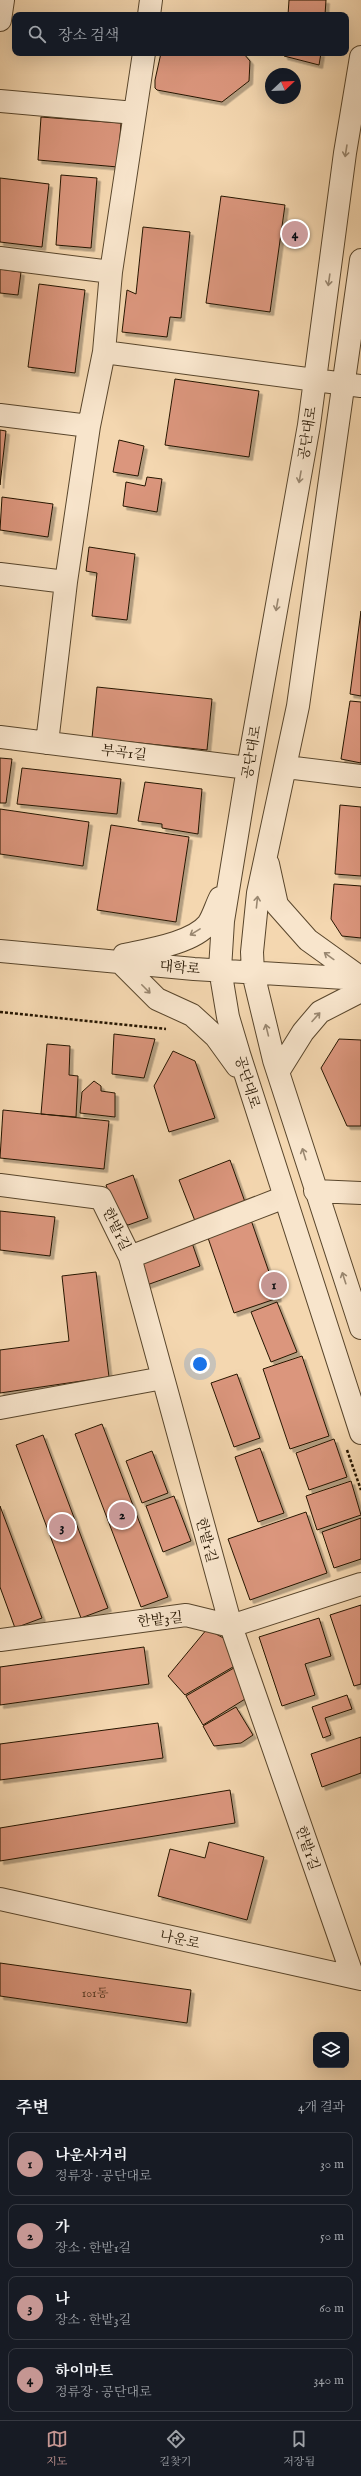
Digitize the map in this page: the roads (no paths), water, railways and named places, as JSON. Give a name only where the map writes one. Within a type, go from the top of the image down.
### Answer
[{"type":"street","points":[[0,20],[3,0]]},
{"type":"street","points":[[149,12],[151,0]]},
{"type":"street","points":[[47,743],[66,582],[89,426],[104,352],[112,272],[144,56]]},
{"type":"street","name":"공단대로","points":[[361,57],[345,153],[315,382],[223,921],[220,969],[228,1017],[361,1432]]},
{"type":"street","points":[[0,101],[135,113]]},
{"type":"street","points":[[0,258],[112,272]]},
{"type":"street","name":"공단대로","points":[[361,260],[352,385],[298,706],[286,768],[258,893],[252,952],[253,973],[278,1072],[315,1191],[361,1328]]},
{"type":"street","points":[[104,352],[315,382],[352,385]]},
{"type":"street","points":[[0,415],[89,426]]},
{"type":"street","points":[[0,574],[66,582]]},
{"type":"street","name":"부곡1길","points":[[0,737],[248,768]]},
{"type":"street","points":[[286,768],[361,776]]},
{"type":"street","points":[[266,856],[277,905],[308,940],[361,978]]},
{"type":"street","points":[[110,961],[174,944],[208,924],[230,877]]},
{"type":"street","name":"대학로","points":[[0,951],[253,973],[361,978]]},
{"type":"street","points":[[110,961],[157,999],[192,1015],[211,1033],[248,1082]]},
{"type":"street","points":[[278,1072],[303,1032],[320,1012],[361,991]]},
{"type":"street","name":"한밭1길","points":[[0,1185],[102,1198],[130,1257],[231,1626],[357,1978]]},
{"type":"street","points":[[315,1191],[361,1193]]},
{"type":"street","points":[[130,1257],[285,1197]]},
{"type":"street","points":[[0,1408],[163,1378]]},
{"type":"street","points":[[231,1626],[361,1584]]},
{"type":"street","name":"한밭3길","points":[[0,1640],[186,1615],[231,1626]]},
{"type":"street","name":"나운로","points":[[0,1899],[357,1978]]},
{"type":"place","name":"하이마트","points":[[295,234]]},
{"type":"place","name":"나운사거리","points":[[274,1285]]},
{"type":"place","name":"가","points":[[122,1515]]},
{"type":"place","name":"나","points":[[62,1527]]}]
